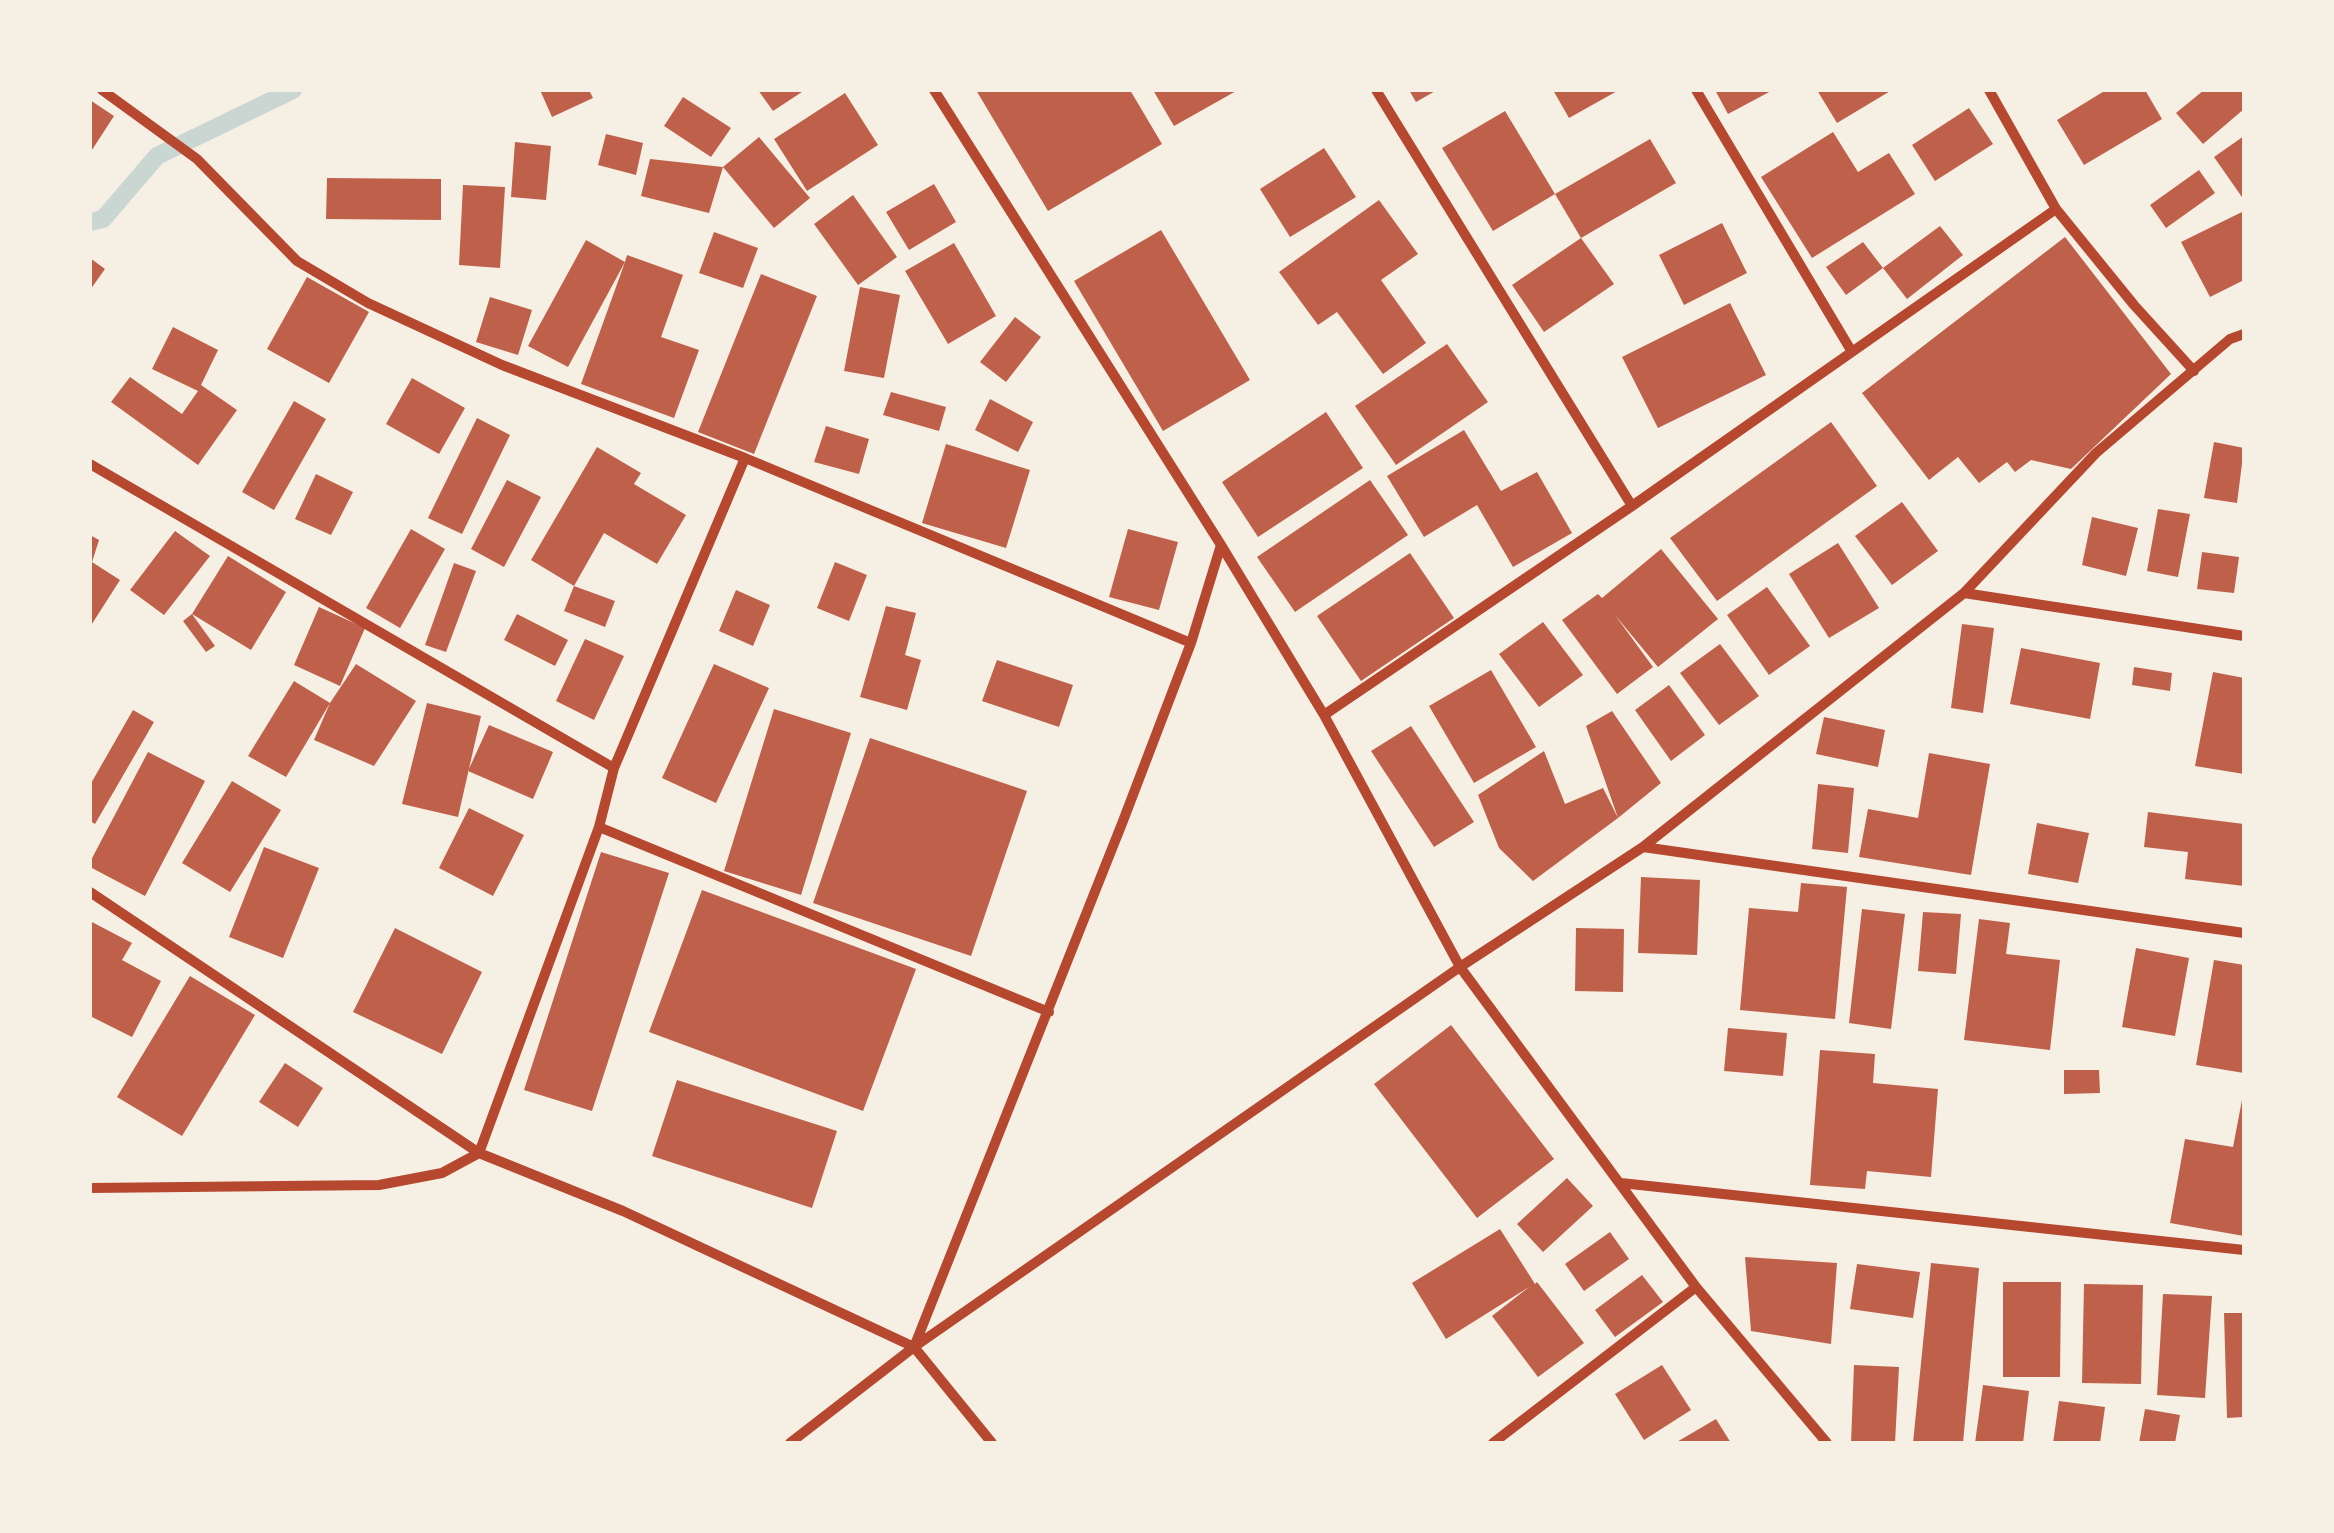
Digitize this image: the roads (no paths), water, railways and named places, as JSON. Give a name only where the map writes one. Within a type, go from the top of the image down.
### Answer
[{"type":"street","points":[[102,90],[197,159],[297,261],[368,303],[502,365],[745,458],[1190,643]]},
{"type":"street","points":[[934,90],[1324,715],[1460,967],[1696,1287],[1827,1443]]},
{"type":"street","points":[[1376,90],[1632,506]]},
{"type":"street","points":[[1696,90],[1852,352]]},
{"type":"street","points":[[1989,90],[2056,209],[2194,371]]},
{"type":"street","points":[[1324,715],[1632,506],[2056,209]]},
{"type":"street","points":[[790,1443],[914,1348],[1460,967],[1643,847],[1964,593],[2096,454],[2230,338],[2244,334]]},
{"type":"street","points":[[90,1188],[380,1185],[422,1179],[479,1153],[599,826],[614,768],[745,458]]},
{"type":"street","points":[[90,464],[614,768]]},
{"type":"street","points":[[914,1348],[1049,1012],[1190,643],[1222,546]]},
{"type":"street","points":[[1964,593],[2244,636]]},
{"type":"street","points":[[599,826],[1049,1012]]},
{"type":"street","points":[[1643,847],[2244,933]]},
{"type":"street","points":[[90,892],[479,1153],[623,1211],[914,1348],[992,1443]]},
{"type":"street","points":[[1621,1183],[2244,1250]]},
{"type":"street","points":[[1494,1443],[1696,1287]]},
{"type":"waterway","points":[[90,222],[103,219],[157,156],[293,90]]}]
